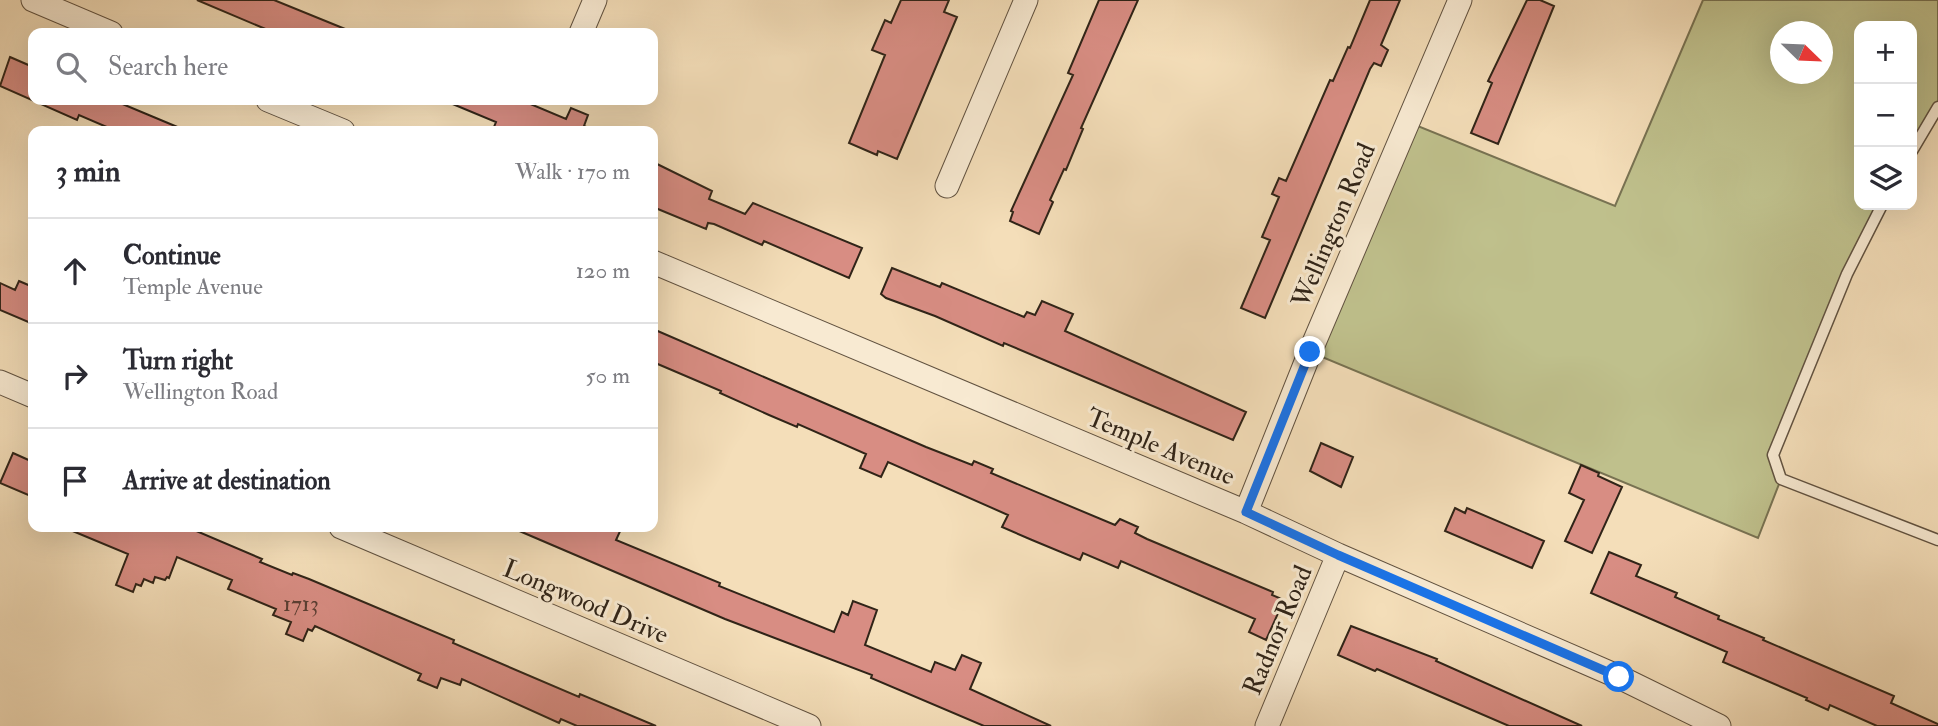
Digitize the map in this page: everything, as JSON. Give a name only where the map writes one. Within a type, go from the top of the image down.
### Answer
[{"type":"street","points":[[33,0],[99,28]]},
{"type":"street","points":[[583,28],[595,0]]},
{"type":"street","points":[[947,186],[1026,0]]},
{"type":"street","name":"Wellington Road","points":[[1246,512],[1310,352],[1460,0]]},
{"type":"street","points":[[280,105],[331,126]]},
{"type":"street","name":"Temple Avenue","points":[[658,264],[1246,512],[1338,555],[1619,677],[1719,726]]},
{"type":"street","points":[[0,382],[28,394]]},
{"type":"street","name":"Longwood Drive","points":[[353,532],[809,726]]},
{"type":"street","name":"Radnor Road","points":[[1267,726],[1338,555]]},
{"type":"lane","points":[[1915,147],[1936,114]]},
{"type":"lane","points":[[1879,210],[1847,274],[1773,455],[1782,478],[1938,540]]},
{"type":"green space","points":[[1703,0],[1938,0],[1938,107],[1917,143],[1917,21],[1854,21],[1854,210],[1880,210],[1773,455],[1781,479],[1758,538],[1310,352],[1408,122],[1615,206]]},
{"type":"building","points":[[197,0],[274,0],[343,28],[263,28]]},
{"type":"building","points":[[901,0],[949,0],[944,12],[957,17],[897,159],[878,151],[877,155],[849,143],[885,55],[872,50],[885,20],[891,23]]},
{"type":"building","points":[[1099,0],[1138,0],[1081,128],[1083,129],[1066,170],[1064,169],[1050,200],[1053,202],[1039,234],[1010,221],[1011,211],[1073,75],[1068,73]]},
{"type":"building","points":[[1370,0],[1400,0],[1381,45],[1388,50],[1381,66],[1374,63],[1370,69],[1265,318],[1241,308],[1270,240],[1262,237],[1279,197],[1272,194],[1279,178],[1286,181],[1330,80],[1333,81],[1348,47],[1350,48]]},
{"type":"building","points":[[1527,0],[1540,0],[1554,6],[1498,144],[1471,133],[1492,83],[1488,81]]},
{"type":"building","points":[[10,57],[28,65],[28,98],[0,86]]},
{"type":"building","points":[[43,105],[125,105],[175,126],[104,126],[79,115],[77,120]]},
{"type":"building","points":[[455,105],[533,105],[566,119],[571,108],[588,115],[584,126],[494,126],[496,122]]},
{"type":"building","points":[[658,164],[712,191],[709,199],[745,214],[753,203],[862,248],[849,278],[764,241],[762,245],[714,224],[708,223],[706,229],[658,209]]},
{"type":"building","points":[[892,268],[940,287],[942,283],[1024,317],[1027,312],[1035,315],[1042,301],[1073,314],[1065,331],[1246,412],[1233,440],[1004,343],[1003,346],[886,298],[881,294]]},
{"type":"building","points":[[19,281],[28,285],[28,322],[0,310],[0,283],[15,290]]},
{"type":"building","points":[[658,331],[926,447],[972,465],[974,461],[993,469],[991,473],[1115,525],[1120,519],[1138,527],[1135,533],[1147,539],[1273,592],[1272,595],[1284,600],[1266,640],[1249,632],[1255,619],[1121,561],[1118,568],[1083,553],[1080,560],[1032,540],[1002,527],[1008,515],[888,462],[881,477],[860,468],[866,454],[798,424],[797,427],[769,415],[720,393],[721,391],[658,364]]},
{"type":"building","points":[[1321,443],[1353,457],[1341,487],[1310,471]]},
{"type":"building","points":[[13,453],[28,460],[28,495],[0,483]]},
{"type":"building","points":[[1581,465],[1622,487],[1592,553],[1565,541],[1584,500],[1569,493]]},
{"type":"building","points":[[1455,508],[1465,513],[1467,508],[1544,541],[1532,568],[1445,531]]},
{"type":"building","points":[[75,532],[199,532],[262,559],[260,562],[309,579],[454,640],[453,643],[579,697],[580,694],[656,726],[577,726],[561,719],[559,723],[462,679],[460,685],[441,678],[437,688],[418,680],[421,674],[315,626],[312,631],[308,629],[303,641],[286,634],[291,622],[273,615],[276,609],[228,589],[232,580],[177,557],[169,578],[165,580],[155,577],[153,583],[144,579],[141,586],[136,584],[133,592],[116,585],[128,554]]},
{"type":"building","points":[[522,532],[620,532],[616,540],[720,583],[719,586],[834,632],[842,612],[848,615],[853,601],[877,610],[865,645],[931,672],[935,662],[955,670],[962,655],[981,663],[970,689],[1051,726],[984,726],[871,678],[872,675],[725,619]]},
{"type":"building","points":[[1609,552],[1641,565],[1636,576],[1677,593],[1675,597],[1719,616],[1718,619],[1764,638],[1763,640],[1894,696],[1891,703],[1938,726],[1877,726],[1830,705],[1828,710],[1806,700],[1807,698],[1723,662],[1727,652],[1591,593]]},
{"type":"building","points":[[1351,626],[1437,659],[1436,661],[1582,726],[1509,726],[1338,655]]},
{"type":"route","points":[[1310,352],[1246,512],[1338,555],[1619,677]]}]
